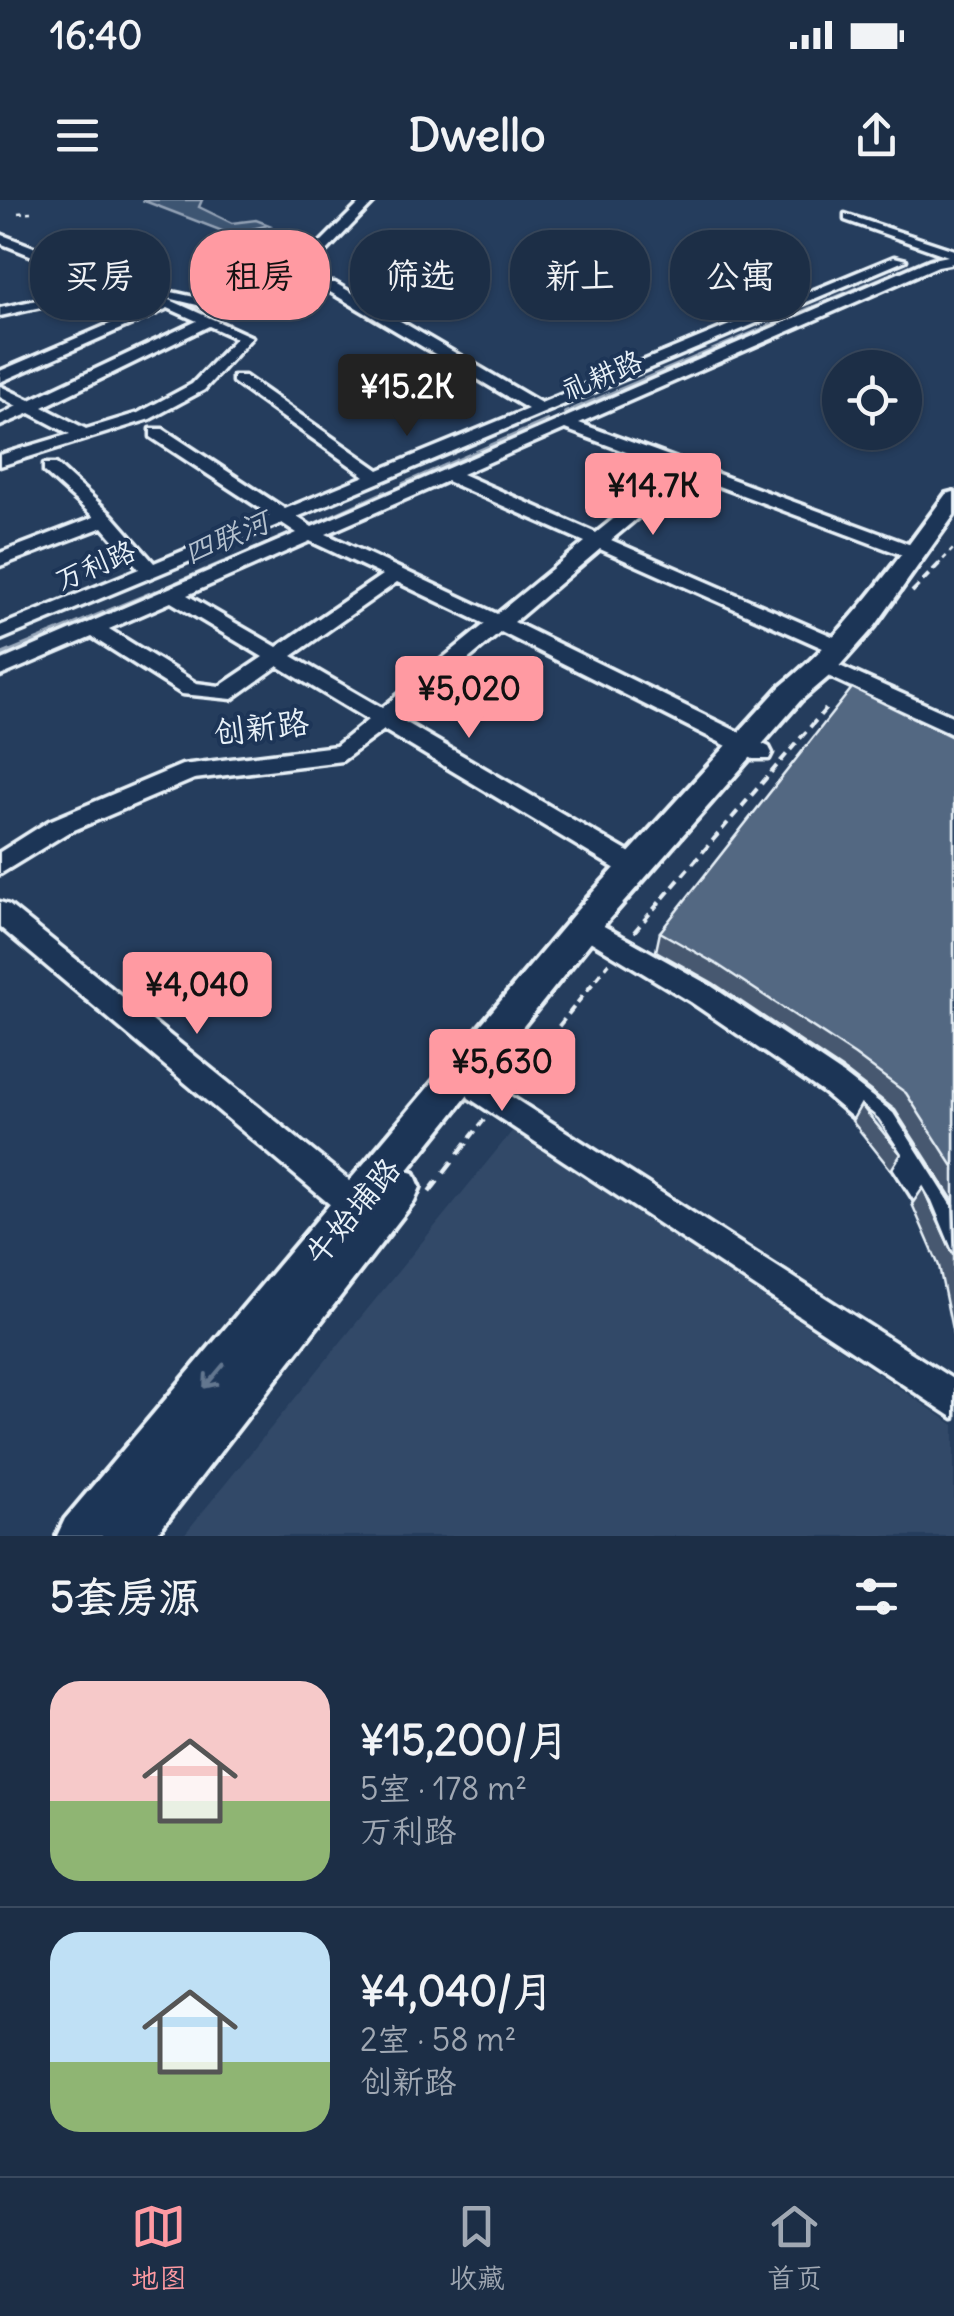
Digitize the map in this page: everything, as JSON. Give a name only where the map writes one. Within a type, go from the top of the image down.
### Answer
[{"type":"main road","name":"牛始埔路","points":[[82,1536],[356,1206],[608,938],[635,868],[753,749],[812,696],[833,657],[953,501]]},
{"type":"main road","name":"牛始埔路","points":[[124,1536],[493,1091],[753,749]]},
{"type":"street","points":[[170,293],[242,308],[293,278],[370,200]]},
{"type":"street","points":[[850,217],[954,256]]},
{"type":"street","points":[[0,238],[30,250]]},
{"type":"street","name":"万利路","points":[[0,634],[931,246]]},
{"type":"street","name":"礼耕路","points":[[0,669],[562,422],[954,256]]},
{"type":"street","points":[[330,286],[540,409]]},
{"type":"street","points":[[0,377],[168,302],[190,311]]},
{"type":"street","points":[[0,312],[30,305]]},
{"type":"street","points":[[0,421],[210,320],[245,337],[198,387],[144,416],[0,461]]},
{"type":"street","points":[[239,378],[378,477]]},
{"type":"street","points":[[0,392],[85,434]]},
{"type":"street","points":[[562,422],[916,553]]},
{"type":"street","points":[[157,433],[312,535],[753,749]]},
{"type":"street","name":"创新路","points":[[0,864],[58,827],[190,770],[342,753],[688,466]]},
{"type":"street","points":[[50,468],[106,519],[152,571]]},
{"type":"street","points":[[444,474],[598,541],[833,657],[954,726]]},
{"type":"street","points":[[0,560],[106,519]]},
{"type":"street","points":[[94,629],[190,689],[224,694],[396,574]]},
{"type":"street","points":[[172,595],[635,868]]},
{"type":"street","points":[[0,912],[356,1206]]},
{"type":"street","points":[[608,938],[746,1024],[834,1084],[882,1123],[936,1206],[954,1254]]},
{"type":"street","points":[[493,1091],[954,1400]]},
{"type":"path","points":[[18,213],[33,207]]},
{"type":"path","points":[[493,1091],[608,938],[829,705]]},
{"type":"shaded area","points":[[142,200],[202,200],[199,207],[232,223],[256,220],[269,225],[220,230]]},
{"type":"shaded area","points":[[514,1129],[954,1425],[954,1536],[183,1536]]},
{"type":"building","points":[[852,688],[954,738],[954,1168],[906,1093],[718,965],[660,932]]},
{"type":"building","points":[[861,1105],[878,1119],[901,1154]]},
{"type":"building","points":[[923,1188],[931,1201],[952,1252]]},
{"type":"waterway","name":"四联河","points":[[565,413],[936,255]]},
{"type":"waterway","name":"四联河","points":[[403,484],[547,421]]},
{"type":"waterway","name":"四联河","points":[[312,525],[385,492]]},
{"type":"waterway","name":"四联河","points":[[217,566],[292,533]]},
{"type":"waterway","name":"四联河","points":[[177,583],[223,563]]},
{"type":"waterway","name":"四联河","points":[[0,656],[155,592]]}]
